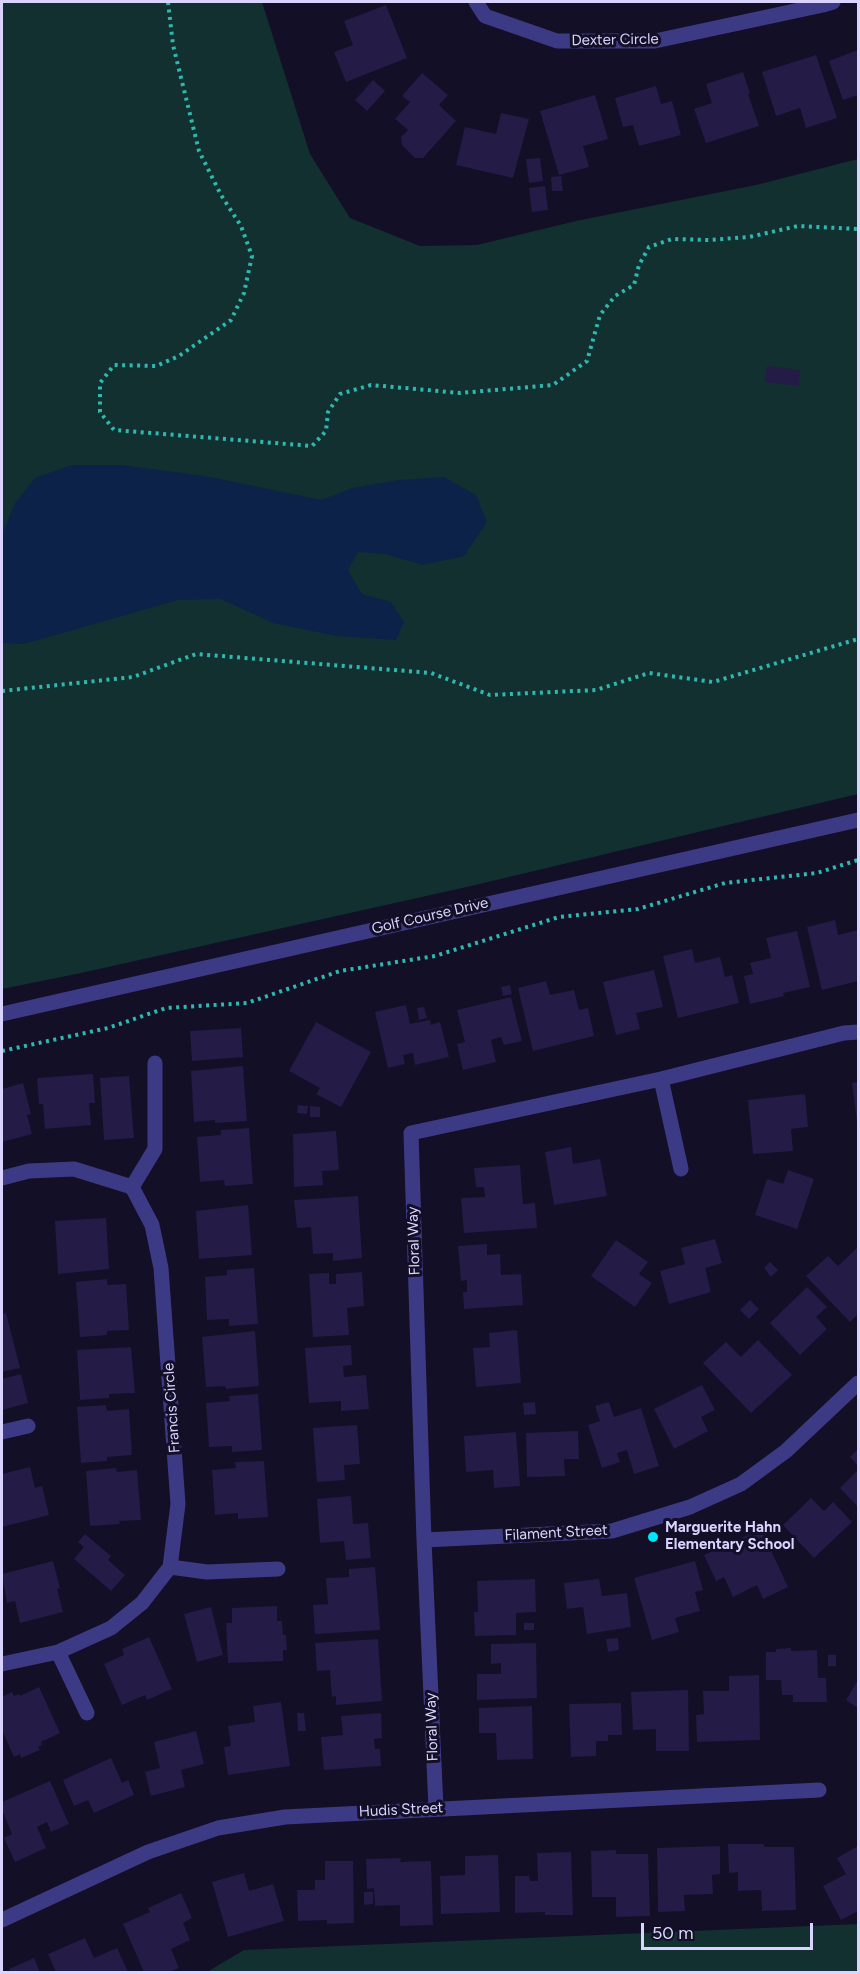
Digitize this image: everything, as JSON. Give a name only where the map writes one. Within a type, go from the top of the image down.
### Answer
[{"type":"street","name":"Dexter Circle","points":[[476,2],[485,16],[557,41],[655,41],[826,3]]},
{"type":"street","name":"Golf Course Drive","points":[[2,1014],[858,820]]},
{"type":"street","name":"Floral Way","points":[[436,1808],[424,1540],[411,1133],[661,1079],[844,1033],[858,1032]]},
{"type":"street","points":[[2,1178],[29,1172],[74,1169],[132,1187],[155,1149],[155,1063]]},
{"type":"street","points":[[661,1079],[681,1169]]},
{"type":"street","name":"Francis Circle","points":[[132,1187],[152,1225],[161,1268],[178,1504],[170,1567]]},
{"type":"street","name":"Filament Street","points":[[424,1540],[612,1531],[690,1507],[741,1484],[786,1451],[858,1383]]},
{"type":"street","points":[[2,1432],[28,1426]]},
{"type":"street","points":[[2,1665],[58,1652],[111,1628],[142,1603],[170,1567],[207,1572],[278,1569]]},
{"type":"street","points":[[58,1652],[87,1713]]},
{"type":"street","name":"Hudis Street","points":[[2,1920],[148,1852],[218,1828],[285,1817],[819,1791]]},
{"type":"path","points":[[168,2],[173,45],[199,151],[221,195],[241,226],[252,256],[244,293],[231,320],[179,356],[156,366],[114,365],[100,383],[100,412],[114,430],[312,446],[326,431],[327,412],[340,394],[371,385],[460,393],[553,385],[587,361],[600,315],[615,296],[634,285],[639,265],[649,248],[672,239],[709,240],[749,237],[798,226],[858,229]]},
{"type":"path","points":[[2,691],[133,677],[196,654],[431,673],[490,695],[596,690],[649,673],[713,682],[858,639]]},
{"type":"path","points":[[2,1051],[108,1028],[166,1008],[247,1003],[340,971],[435,956],[559,917],[638,909],[724,883],[817,873],[858,860]]},
{"type":"green space","points":[[2,2],[262,2],[310,154],[350,218],[420,246],[477,245],[576,221],[756,185],[858,159],[858,794],[471,886],[2,989]]},
{"type":"green space","points":[[858,1924],[858,1972],[207,1972],[244,1950]]},
{"type":"water","points":[[72,465],[121,465],[205,476],[322,500],[352,488],[399,480],[444,477],[476,495],[487,522],[464,556],[423,565],[385,554],[358,552],[348,570],[362,594],[391,602],[404,622],[396,640],[337,636],[273,623],[221,599],[178,600],[24,644],[2,643],[2,535],[15,503],[35,478]]},
{"type":"building","points":[[386,5],[407,58],[346,82],[334,52],[353,45],[344,21]]},
{"type":"building","points":[[858,50],[858,95],[843,100],[829,61]]},
{"type":"building","points":[[816,55],[837,118],[806,128],[800,108],[776,116],[762,72]]},
{"type":"building","points":[[743,72],[759,126],[706,143],[694,109],[712,103],[706,84]]},
{"type":"building","points":[[422,73],[448,95],[439,105],[456,121],[423,158],[415,158],[402,145],[401,137],[408,130],[395,119],[410,102],[402,96]]},
{"type":"building","points":[[373,80],[385,91],[367,111],[355,100]]},
{"type":"building","points":[[656,86],[661,104],[672,101],[681,135],[639,146],[633,125],[623,127],[615,98]]},
{"type":"building","points":[[595,95],[608,139],[583,146],[589,167],[559,175],[540,111]]},
{"type":"building","points":[[501,113],[529,119],[513,178],[456,165],[465,127],[496,134]]},
{"type":"building","points":[[540,158],[543,181],[529,183],[526,159]]},
{"type":"building","points":[[561,176],[563,191],[552,191],[551,177]]},
{"type":"building","points":[[545,186],[548,210],[532,212],[529,188]]},
{"type":"building","points":[[767,366],[800,370],[799,386],[765,382]]},
{"type":"building","points":[[835,920],[838,935],[858,930],[858,981],[822,990],[807,927]]},
{"type":"building","points":[[797,931],[810,987],[750,1004],[744,976],[753,974],[750,963],[771,958],[766,938]]},
{"type":"building","points":[[692,949],[695,963],[720,957],[725,977],[732,975],[739,1003],[678,1018],[663,956]]},
{"type":"building","points":[[654,970],[663,1007],[636,1013],[640,1029],[616,1035],[603,982]]},
{"type":"building","points":[[546,981],[550,995],[574,990],[579,1010],[588,1008],[594,1036],[533,1051],[518,988]]},
{"type":"building","points":[[510,985],[512,994],[503,996],[501,987]]},
{"type":"building","points":[[511,997],[522,1041],[504,1045],[501,1037],[491,1040],[496,1062],[463,1070],[457,1044],[465,1042],[457,1010]]},
{"type":"building","points":[[406,1005],[410,1024],[430,1020],[431,1025],[440,1022],[449,1057],[415,1065],[413,1053],[403,1055],[405,1064],[388,1068],[375,1012]]},
{"type":"building","points":[[424,1007],[427,1018],[419,1020],[417,1008]]},
{"type":"building","points":[[316,1022],[371,1052],[341,1107],[316,1094],[320,1088],[289,1071]]},
{"type":"building","points":[[241,1028],[243,1057],[192,1061],[190,1031]]},
{"type":"building","points":[[243,1066],[247,1121],[194,1122],[191,1071]]},
{"type":"building","points":[[93,1074],[95,1103],[89,1103],[91,1125],[45,1129],[43,1104],[39,1104],[37,1078]]},
{"type":"building","points":[[129,1076],[134,1138],[104,1140],[100,1078]]},
{"type":"building","points":[[858,1082],[858,1122],[857,1122],[852,1083]]},
{"type":"building","points":[[23,1083],[31,1114],[27,1115],[32,1134],[2,1142],[2,1089]]},
{"type":"building","points":[[805,1094],[808,1127],[791,1129],[793,1151],[753,1154],[748,1100]]},
{"type":"building","points":[[298,1105],[308,1106],[307,1114],[297,1113]]},
{"type":"building","points":[[310,1106],[320,1107],[320,1117],[310,1117]]},
{"type":"building","points":[[249,1128],[253,1184],[225,1186],[224,1180],[200,1182],[197,1137],[221,1135],[221,1130]]},
{"type":"building","points":[[336,1131],[339,1170],[322,1171],[323,1185],[294,1187],[293,1134]]},
{"type":"building","points":[[571,1147],[573,1164],[600,1159],[607,1196],[554,1205],[545,1152]]},
{"type":"building","points":[[520,1165],[523,1204],[535,1203],[537,1228],[464,1233],[461,1198],[485,1197],[484,1187],[476,1187],[474,1168]]},
{"type":"building","points":[[788,1170],[814,1179],[797,1229],[755,1215],[767,1179],[783,1184]]},
{"type":"building","points":[[358,1196],[362,1258],[333,1261],[333,1253],[313,1254],[311,1227],[297,1228],[294,1200]]},
{"type":"building","points":[[248,1205],[252,1255],[199,1259],[196,1211]]},
{"type":"building","points":[[106,1218],[109,1269],[58,1274],[55,1221]]},
{"type":"building","points":[[715,1239],[722,1263],[705,1268],[711,1292],[669,1304],[660,1271],[685,1264],[681,1248]]},
{"type":"building","points":[[616,1240],[648,1262],[639,1274],[652,1283],[635,1307],[591,1276]]},
{"type":"building","points":[[487,1244],[487,1255],[500,1254],[501,1275],[521,1274],[523,1305],[464,1309],[463,1292],[467,1292],[467,1280],[461,1281],[458,1246]]},
{"type":"building","points":[[857,1248],[858,1314],[850,1322],[806,1276],[828,1256],[838,1266]]},
{"type":"building","points":[[770,1262],[778,1270],[771,1277],[764,1268]]},
{"type":"building","points":[[254,1268],[258,1324],[229,1326],[229,1319],[207,1320],[205,1277],[227,1275],[227,1270]]},
{"type":"building","points":[[362,1272],[364,1306],[347,1308],[349,1335],[313,1337],[309,1274],[329,1273],[329,1284],[336,1284],[336,1274]]},
{"type":"building","points":[[107,1279],[107,1285],[126,1284],[129,1330],[107,1331],[107,1335],[80,1337],[76,1282]]},
{"type":"building","points":[[807,1287],[827,1307],[816,1317],[827,1329],[800,1355],[770,1323]]},
{"type":"building","points":[[750,1300],[759,1309],[749,1319],[740,1310]]},
{"type":"building","points":[[6,1313],[20,1368],[2,1372],[2,1314]]},
{"type":"building","points":[[517,1330],[521,1383],[476,1387],[473,1348],[490,1347],[489,1333]]},
{"type":"building","points":[[255,1331],[259,1386],[226,1389],[225,1386],[206,1387],[202,1337]]},
{"type":"building","points":[[758,1340],[792,1375],[751,1413],[703,1363],[726,1342],[741,1357]]},
{"type":"building","points":[[351,1345],[352,1365],[343,1366],[344,1377],[366,1375],[369,1409],[341,1411],[341,1401],[309,1403],[305,1348]]},
{"type":"building","points":[[131,1347],[135,1393],[109,1394],[109,1398],[80,1400],[77,1350]]},
{"type":"building","points":[[21,1374],[28,1403],[2,1410],[2,1379]]},
{"type":"building","points":[[702,1385],[715,1410],[701,1417],[708,1431],[674,1449],[654,1409]]},
{"type":"building","points":[[258,1394],[262,1450],[232,1452],[232,1446],[209,1447],[206,1403],[230,1401],[229,1396]]},
{"type":"building","points":[[535,1402],[536,1414],[524,1415],[523,1403]]},
{"type":"building","points":[[609,1402],[614,1417],[641,1408],[659,1466],[634,1474],[627,1450],[617,1453],[620,1462],[602,1468],[588,1425],[600,1421],[595,1406]]},
{"type":"building","points":[[106,1405],[107,1411],[129,1409],[132,1455],[107,1457],[107,1461],[81,1463],[77,1407]]},
{"type":"building","points":[[357,1425],[360,1464],[344,1465],[345,1480],[317,1482],[313,1428]]},
{"type":"building","points":[[578,1431],[579,1459],[564,1459],[565,1476],[527,1477],[526,1433]]},
{"type":"building","points":[[516,1432],[520,1486],[494,1488],[493,1470],[466,1472],[464,1436]]},
{"type":"building","points":[[858,1449],[858,1466],[850,1457]]},
{"type":"building","points":[[264,1461],[268,1517],[238,1519],[238,1513],[215,1515],[212,1470],[236,1468],[235,1462]]},
{"type":"building","points":[[30,1467],[35,1488],[42,1486],[49,1515],[2,1527],[2,1474]]},
{"type":"building","points":[[116,1468],[117,1472],[137,1470],[141,1520],[90,1526],[86,1471]]},
{"type":"building","points":[[858,1470],[858,1507],[840,1488]]},
{"type":"building","points":[[351,1496],[353,1524],[368,1523],[371,1558],[346,1560],[344,1541],[320,1543],[317,1499]]},
{"type":"building","points":[[811,1498],[824,1511],[833,1502],[852,1522],[814,1558],[783,1525]]},
{"type":"building","points":[[761,1529],[788,1587],[763,1599],[757,1585],[733,1597],[724,1577],[716,1581],[704,1555]]},
{"type":"building","points":[[85,1534],[111,1556],[108,1560],[125,1575],[111,1591],[74,1559],[84,1547],[78,1542]]},
{"type":"building","points":[[53,1561],[63,1612],[20,1623],[15,1601],[7,1603],[2,1574]]},
{"type":"building","points":[[695,1561],[703,1590],[695,1592],[700,1611],[675,1618],[679,1632],[652,1640],[634,1578]]},
{"type":"building","points":[[375,1567],[380,1630],[315,1634],[313,1605],[328,1604],[326,1578],[349,1577],[349,1569]]},
{"type":"building","points":[[535,1579],[536,1612],[516,1613],[516,1635],[475,1636],[474,1612],[478,1612],[477,1581]]},
{"type":"building","points":[[599,1579],[602,1596],[627,1593],[631,1627],[587,1634],[583,1607],[567,1609],[564,1583]]},
{"type":"building","points":[[277,1606],[277,1621],[282,1621],[283,1635],[286,1635],[287,1650],[283,1650],[283,1661],[228,1663],[226,1623],[232,1623],[232,1608]]},
{"type":"building","points":[[211,1607],[223,1655],[197,1662],[184,1614]]},
{"type":"building","points":[[524,1623],[534,1623],[534,1630],[524,1630]]},
{"type":"building","points":[[149,1637],[172,1689],[147,1700],[145,1695],[122,1705],[104,1664],[124,1655],[122,1649]]},
{"type":"building","points":[[618,1638],[619,1650],[608,1652],[606,1639]]},
{"type":"building","points":[[378,1639],[382,1701],[336,1705],[336,1696],[332,1697],[330,1670],[317,1671],[315,1643]]},
{"type":"building","points":[[536,1643],[537,1698],[477,1700],[477,1674],[501,1674],[501,1663],[491,1664],[491,1644]]},
{"type":"building","points":[[791,1648],[791,1651],[817,1650],[818,1678],[826,1678],[827,1702],[793,1702],[793,1695],[782,1695],[781,1680],[766,1680],[766,1652]]},
{"type":"building","points":[[828,1655],[836,1655],[836,1666],[828,1666]]},
{"type":"building","points":[[759,1675],[760,1740],[697,1742],[696,1715],[704,1714],[703,1691],[729,1691],[729,1676]]},
{"type":"building","points":[[858,1680],[858,1708],[846,1700]]},
{"type":"building","points":[[39,1687],[60,1733],[41,1742],[42,1745],[38,1747],[40,1750],[21,1758],[20,1754],[14,1757],[2,1730],[2,1697],[12,1692],[14,1696],[19,1694],[20,1696]]},
{"type":"building","points":[[688,1690],[689,1751],[656,1751],[656,1729],[633,1730],[631,1692]]},
{"type":"building","points":[[281,1702],[290,1766],[228,1775],[224,1747],[231,1746],[228,1726],[255,1722],[253,1706]]},
{"type":"building","points":[[621,1703],[622,1735],[608,1735],[608,1741],[596,1741],[596,1756],[571,1757],[569,1704]]},
{"type":"building","points":[[532,1706],[533,1759],[497,1760],[496,1733],[479,1733],[479,1708]]},
{"type":"building","points":[[297,1713],[304,1713],[306,1731],[298,1731]]},
{"type":"building","points":[[381,1713],[382,1738],[374,1739],[375,1749],[380,1749],[381,1766],[324,1770],[321,1737],[343,1735],[341,1716]]},
{"type":"building","points":[[196,1731],[204,1764],[181,1770],[185,1787],[151,1796],[145,1772],[160,1768],[154,1742]]},
{"type":"building","points":[[111,1758],[122,1783],[128,1780],[134,1795],[94,1813],[88,1800],[74,1806],[63,1780]]},
{"type":"building","points":[[50,1781],[69,1824],[51,1832],[47,1822],[37,1827],[46,1848],[15,1862],[4,1838],[12,1834],[2,1810],[2,1802]]},
{"type":"building","points":[[728,1844],[794,1847],[796,1910],[762,1911],[761,1890],[738,1891],[738,1872],[729,1873]]},
{"type":"building","points":[[720,1846],[720,1874],[712,1875],[713,1894],[684,1895],[685,1911],[658,1912],[657,1848]]},
{"type":"building","points":[[858,1846],[858,1911],[841,1920],[823,1886],[846,1874],[837,1858]]},
{"type":"building","points":[[616,1850],[616,1854],[648,1854],[650,1916],[616,1917],[616,1897],[592,1897],[591,1851]]},
{"type":"building","points":[[571,1852],[573,1915],[545,1915],[545,1912],[515,1913],[515,1876],[529,1876],[530,1881],[538,1881],[537,1853]]},
{"type":"building","points":[[498,1855],[500,1912],[441,1914],[440,1876],[465,1875],[465,1856]]},
{"type":"building","points":[[401,1858],[400,1862],[431,1861],[433,1925],[400,1926],[400,1905],[375,1906],[374,1888],[367,1889],[366,1859]]},
{"type":"building","points":[[325,1861],[353,1861],[354,1923],[327,1924],[327,1920],[298,1921],[297,1890],[315,1890],[315,1880],[325,1880]]},
{"type":"building","points":[[244,1873],[249,1891],[273,1884],[284,1921],[228,1937],[212,1882]]},
{"type":"building","points":[[364,1892],[373,1892],[373,1904],[364,1905]]},
{"type":"building","points":[[181,1893],[192,1918],[183,1923],[190,1940],[171,1949],[179,1968],[169,1972],[144,1972],[123,1924],[150,1912],[148,1908]]},
{"type":"building","points":[[85,1938],[94,1958],[117,1948],[128,1972],[56,1972],[48,1954]]},
{"type":"building","points":[[34,1958],[40,1972],[11,1972],[9,1969]]},
{"type":"place","name":"Marguerite Hahn Elementary School","points":[[653,1537]]}]
